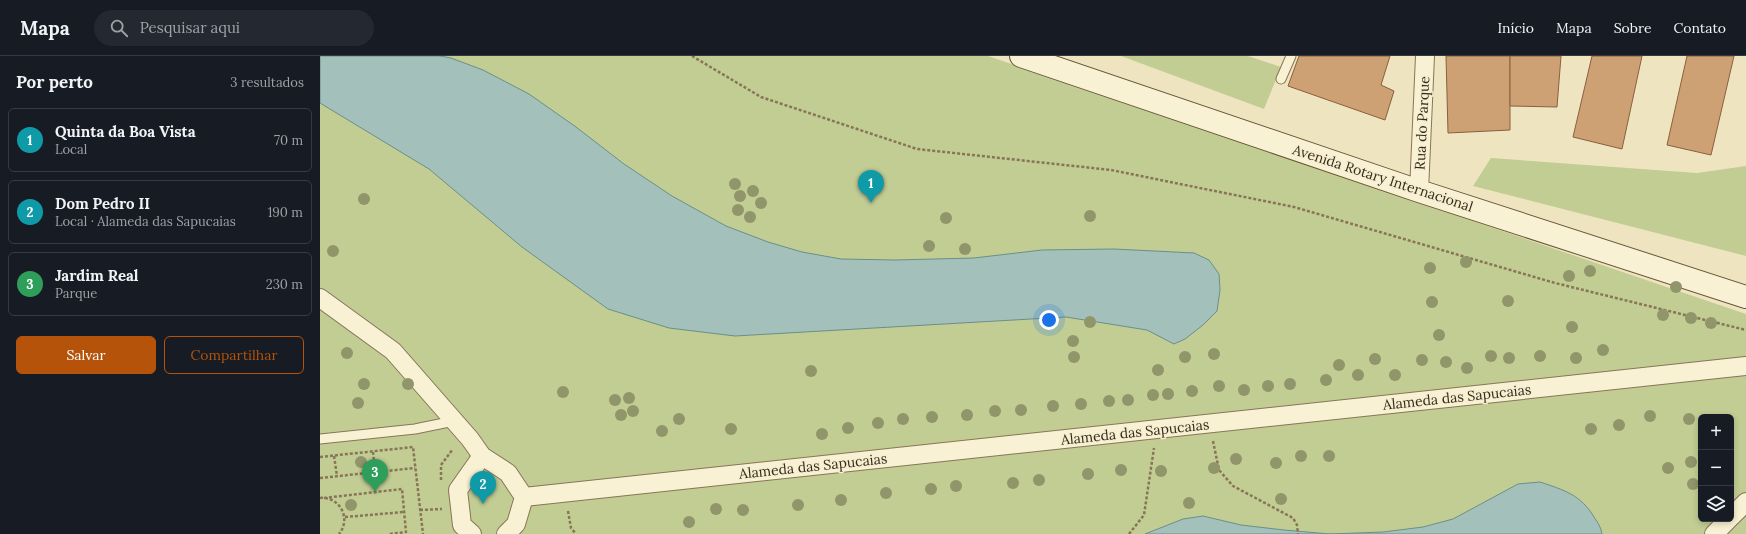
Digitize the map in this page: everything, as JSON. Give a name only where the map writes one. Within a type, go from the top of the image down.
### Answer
[{"type":"main road","name":"Avenida Rotary Internacional","points":[[1021,56],[1419,191],[1746,297]]},
{"type":"street","name":"Rua do Parque","points":[[1419,191],[1425,56]]},
{"type":"street","points":[[320,298],[393,351],[454,421],[482,456],[508,473],[524,497],[516,524],[506,534]]},
{"type":"street","name":"Alameda das Sapucaias","points":[[524,497],[1746,366]]},
{"type":"street","points":[[472,534],[462,525],[458,490],[482,456]]},
{"type":"street","points":[[1734,514],[1746,502]]},
{"type":"street","points":[[1714,534],[1726,522]]},
{"type":"lane","points":[[1281,79],[1291,56]]},
{"type":"lane","points":[[320,439],[414,429],[454,421]]},
{"type":"path","points":[[692,56],[761,97],[917,149],[1111,170],[1294,207],[1555,283],[1746,330]]},
{"type":"path","points":[[1210,424],[1219,470],[1233,486],[1293,518],[1297,525],[1298,534]]},
{"type":"path","points":[[1129,534],[1144,515],[1156,430]]},
{"type":"path","points":[[320,457],[413,448],[423,534]]},
{"type":"path","points":[[372,452],[375,472]]},
{"type":"path","points":[[334,456],[337,476]]},
{"type":"path","points":[[441,465],[441,481]]},
{"type":"path","points":[[320,478],[415,468]]},
{"type":"path","points":[[320,498],[402,489],[406,532],[389,534]]},
{"type":"path","points":[[565,492],[571,528],[576,534]]},
{"type":"path","points":[[324,498],[332,499],[343,510],[345,524],[340,534]]},
{"type":"path","points":[[420,510],[443,509]]},
{"type":"path","points":[[345,517],[404,512]]},
{"type":"green space","points":[[320,56],[988,56],[1746,314],[1746,534],[320,534]]},
{"type":"green space","points":[[1121,56],[1248,56],[1281,67],[1264,109]]},
{"type":"green space","points":[[1491,158],[1697,173],[1746,166],[1746,256],[1473,186]]},
{"type":"water","points":[[320,56],[440,56],[451,58],[483,70],[529,94],[576,127],[624,164],[672,196],[726,226],[768,242],[802,252],[841,259],[895,260],[974,258],[1042,250],[1114,249],[1194,253],[1209,260],[1219,274],[1220,290],[1217,311],[1203,325],[1185,339],[1174,344],[1147,330],[1066,317],[735,336],[669,328],[608,309],[522,247],[429,169],[320,103]]},
{"type":"water","points":[[1540,482],[1578,498],[1589,510],[1599,525],[1602,534],[1330,534],[1383,532],[1423,527],[1453,519],[1518,484]]},
{"type":"water","points":[[1203,516],[1241,525],[1330,534],[1145,534],[1183,519]]},
{"type":"building","points":[[1299,56],[1390,56],[1381,85],[1394,91],[1385,120],[1288,86]]},
{"type":"building","points":[[1446,56],[1510,56],[1510,130],[1448,133]]},
{"type":"building","points":[[1510,56],[1561,56],[1557,107],[1510,106]]},
{"type":"building","points":[[1592,56],[1642,56],[1622,149],[1573,137]]},
{"type":"building","points":[[1687,56],[1734,56],[1711,155],[1667,145]]},
{"type":"place","name":"Quinta da Boa Vista","points":[[871,203]]},
{"type":"place","name":"Jardim Real","points":[[375,492]]},
{"type":"place","name":"Dom Pedro II","points":[[483,504]]}]
